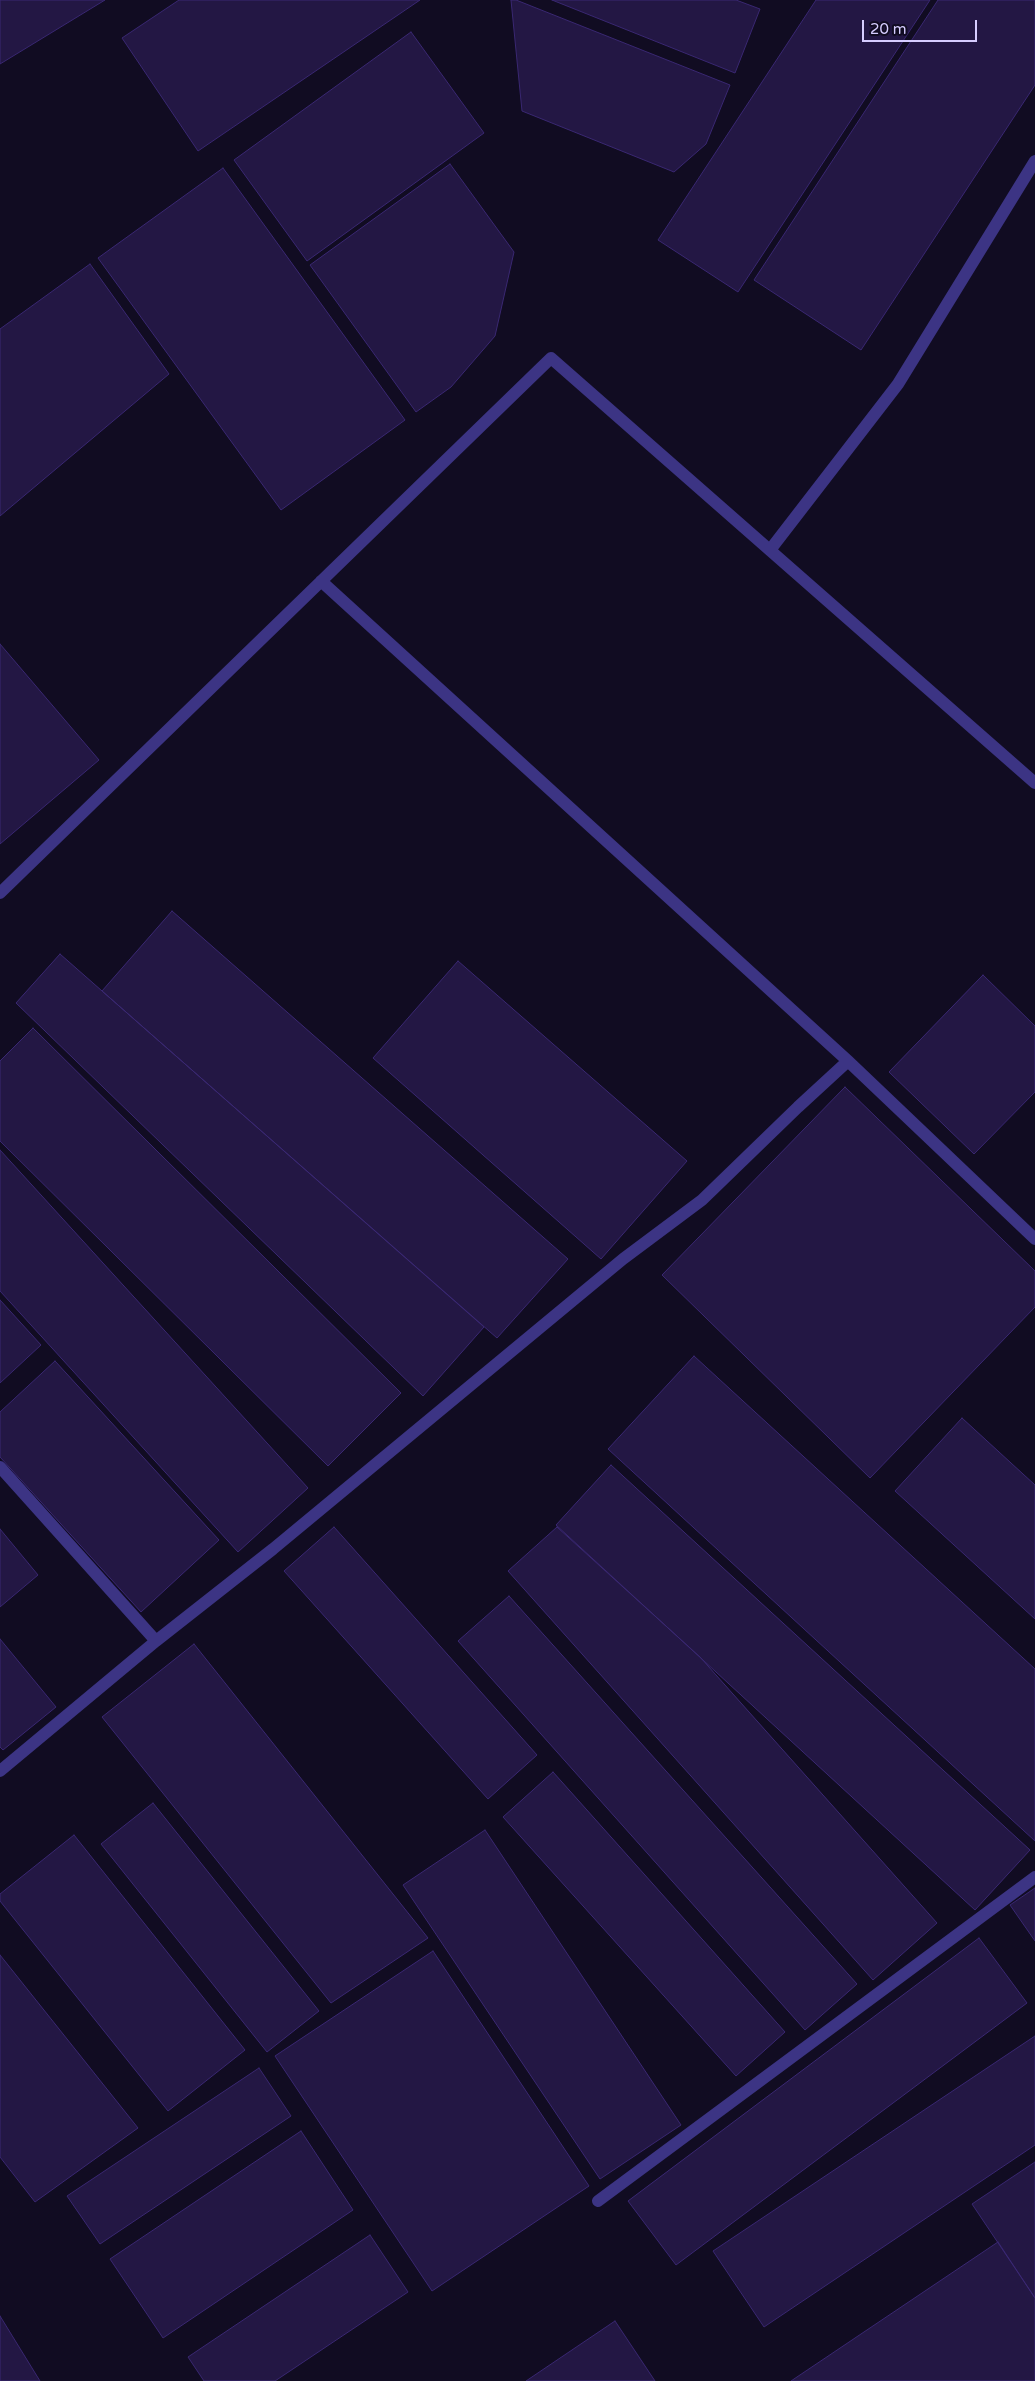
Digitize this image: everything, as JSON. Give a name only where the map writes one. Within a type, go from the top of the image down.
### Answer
[{"type":"street","points":[[770,550],[898,384],[1035,161]]},
{"type":"street","points":[[0,893],[551,358],[1035,783]]},
{"type":"street","points":[[321,581],[848,1061],[1035,1239]]},
{"type":"street","points":[[0,1770],[156,1641],[273,1549],[623,1259],[702,1200],[848,1061]]},
{"type":"street","points":[[0,1467],[156,1641]]},
{"type":"street","points":[[598,2201],[1035,1877]]},
{"type":"building","points":[[0,0],[105,0],[0,64]]},
{"type":"building","points":[[179,0],[420,0],[198,151],[122,38]]},
{"type":"building","points":[[511,0],[516,0],[730,85],[706,144],[674,172],[522,111]]},
{"type":"building","points":[[552,0],[736,0],[760,9],[735,73]]},
{"type":"building","points":[[816,0],[930,0],[738,292],[658,240]]},
{"type":"building","points":[[938,0],[1035,0],[1035,85],[861,350],[754,280]]},
{"type":"building","points":[[411,32],[484,133],[307,261],[234,160]]},
{"type":"building","points":[[450,164],[514,252],[495,336],[451,387],[416,412],[310,265]]},
{"type":"building","points":[[223,168],[405,420],[281,510],[98,258]]},
{"type":"building","points":[[90,264],[169,374],[0,516],[0,329]]},
{"type":"building","points":[[0,644],[99,760],[0,844]]},
{"type":"building","points":[[172,911],[568,1259],[497,1338],[102,991]]},
{"type":"building","points":[[60,954],[484,1327],[423,1396],[16,1003]]},
{"type":"building","points":[[458,961],[687,1161],[601,1259],[373,1058]]},
{"type":"building","points":[[983,975],[1035,1026],[1035,1092],[974,1154],[889,1072]]},
{"type":"building","points":[[33,1028],[401,1393],[328,1466],[0,1141],[0,1061]]},
{"type":"building","points":[[845,1087],[1035,1271],[1035,1307],[870,1478],[662,1275]]},
{"type":"building","points":[[0,1150],[308,1488],[238,1552],[0,1291]]},
{"type":"building","points":[[0,1300],[41,1345],[0,1383]]},
{"type":"building","points":[[694,1356],[1035,1669],[1035,1841],[608,1449]]},
{"type":"building","points":[[55,1361],[219,1540],[141,1612],[0,1457],[0,1412]]},
{"type":"building","points":[[962,1418],[1035,1485],[1035,1619],[895,1491]]},
{"type":"building","points":[[611,1465],[1030,1850],[975,1910],[556,1525]]},
{"type":"building","points":[[334,1527],[537,1755],[488,1799],[284,1571]]},
{"type":"building","points":[[557,1527],[700,1657],[937,1923],[873,1980],[508,1571]]},
{"type":"building","points":[[0,1529],[38,1575],[0,1607]]},
{"type":"building","points":[[509,1596],[857,1984],[805,2030],[458,1641]]},
{"type":"building","points":[[0,1639],[56,1707],[3,1750],[0,1747]]},
{"type":"building","points":[[194,1644],[428,1938],[331,2003],[102,1717]]},
{"type":"building","points":[[553,1772],[785,2032],[736,2076],[503,1817]]},
{"type":"building","points":[[153,1803],[319,2011],[267,2052],[101,1844]]},
{"type":"building","points":[[485,1830],[681,2125],[600,2179],[403,1885]]},
{"type":"building","points":[[74,1835],[245,2050],[168,2111],[0,1901],[0,1894]]},
{"type":"building","points":[[1035,1888],[1035,1941],[1010,1905]]},
{"type":"building","points":[[979,1938],[1027,2003],[676,2265],[628,2201]]},
{"type":"building","points":[[433,1951],[589,2186],[432,2291],[275,2056]]},
{"type":"building","points":[[0,1955],[138,2128],[35,2202],[0,2157]]},
{"type":"building","points":[[1035,2036],[1035,2145],[764,2327],[713,2251]]},
{"type":"building","points":[[259,2068],[291,2116],[100,2244],[67,2196]]},
{"type":"building","points":[[301,2131],[353,2210],[163,2338],[110,2259]]},
{"type":"building","points":[[1035,2162],[1035,2298],[972,2204]]},
{"type":"building","points":[[370,2235],[408,2292],[275,2381],[204,2381],[188,2357]]},
{"type":"building","points":[[998,2242],[1035,2298],[1035,2381],[791,2381]]},
{"type":"building","points":[[0,2316],[40,2381],[0,2381]]},
{"type":"building","points":[[615,2321],[655,2381],[526,2381]]}]
